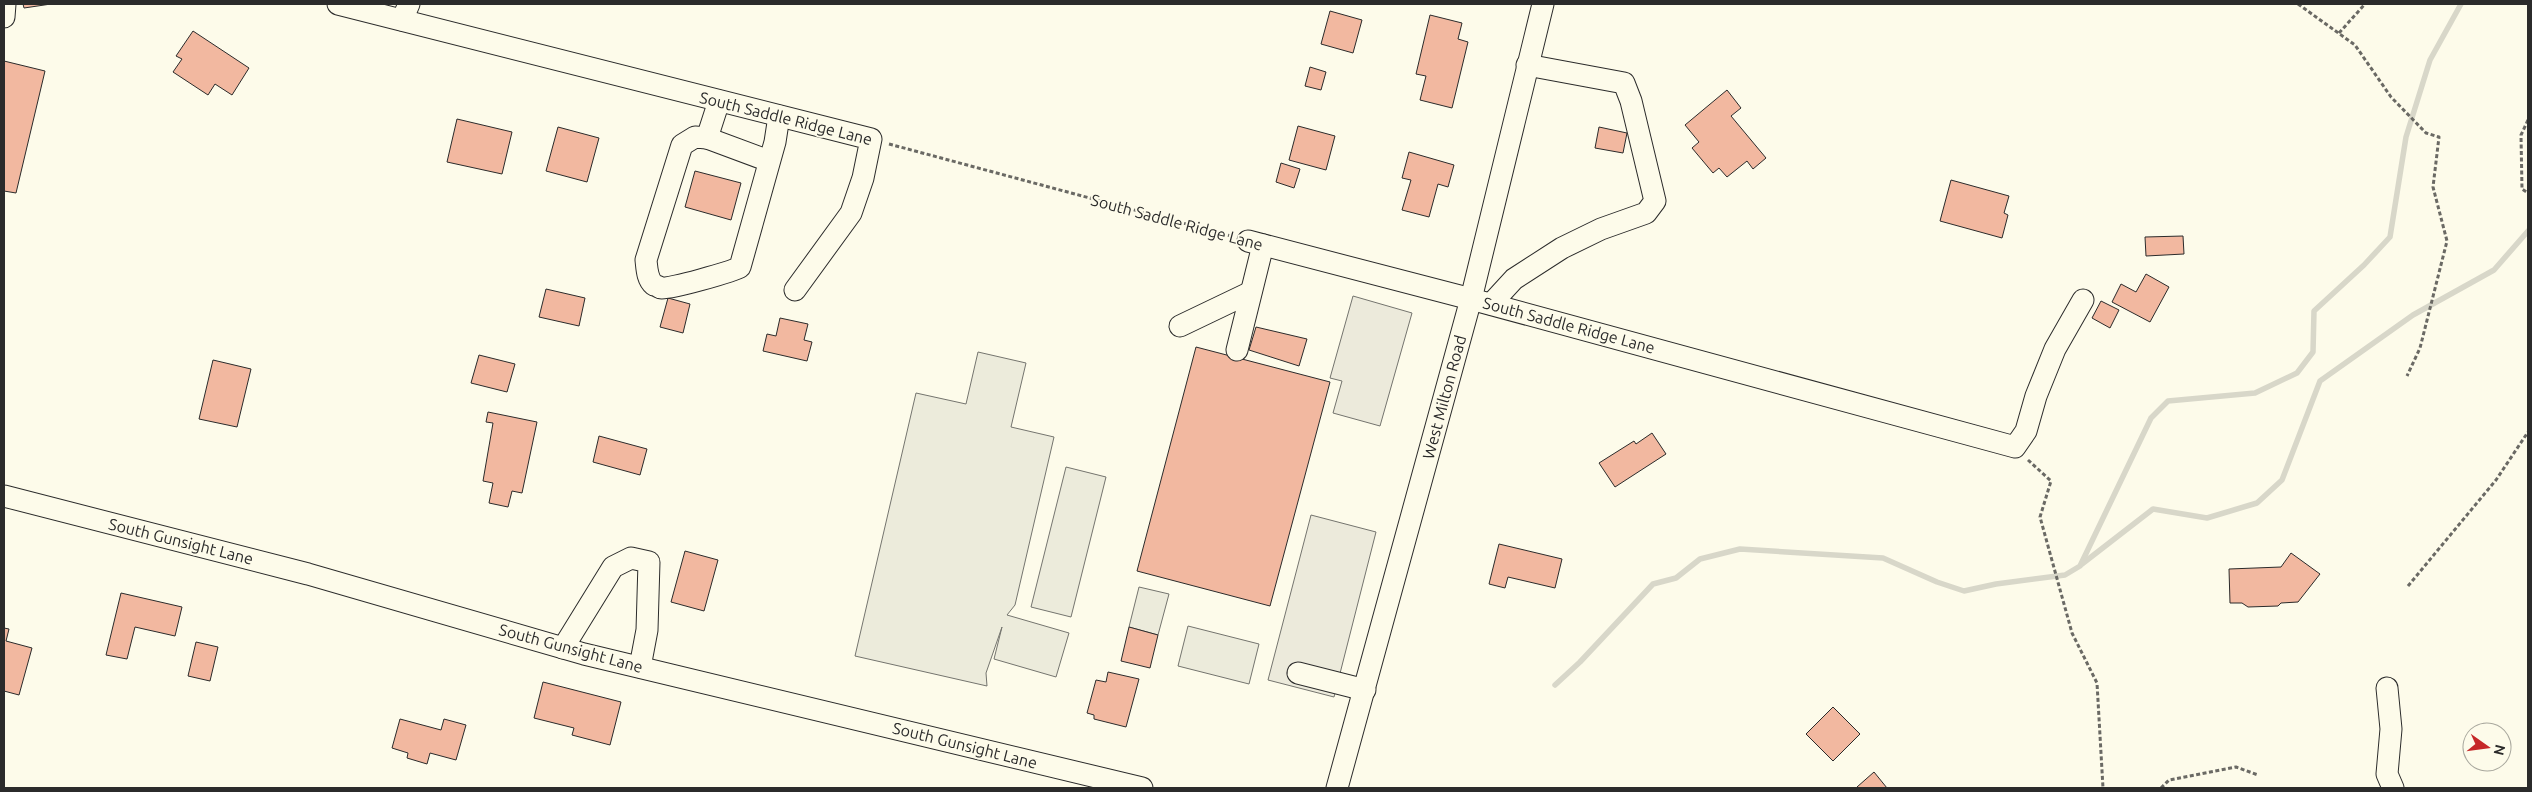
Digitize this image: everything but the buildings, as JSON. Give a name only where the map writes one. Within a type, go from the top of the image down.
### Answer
[{"type":"street","points":[[4,17],[5,4]]},
{"type":"street","name":"South Saddle Ridge Lane","points":[[338,4],[406,12],[719,101],[871,140]]},
{"type":"street","name":"West Milton Road","points":[[1338,788],[1364,690],[1481,302],[1527,65],[1543,4]]},
{"type":"street","points":[[1481,302],[1562,248],[1600,229],[1646,213],[1655,201],[1632,101],[1624,83],[1527,65]]},
{"type":"street","points":[[707,138],[719,101]]},
{"type":"street","points":[[769,161],[707,138],[695,136],[682,145],[646,260],[649,279],[662,289],[734,271],[740,267],[769,161],[779,116]]},
{"type":"street","points":[[795,290],[851,213],[863,178],[871,140]]},
{"type":"street","points":[[1236,350],[1251,292],[1256,243]]},
{"type":"street","name":"South Saddle Ridge Lane","points":[[1256,243],[2015,447]]},
{"type":"street","points":[[1180,326],[1251,292]]},
{"type":"street","points":[[2015,447],[2026,431],[2036,396],[2055,349],[2083,300]]},
{"type":"street","name":"South Gunsight Lane","points":[[4,496],[308,574],[563,648],[1142,788]]},
{"type":"street","points":[[563,648],[613,567],[631,558],[649,562],[650,589],[647,630],[640,667]]},
{"type":"street","points":[[1298,673],[1364,690]]},
{"type":"street","points":[[2387,688],[2391,729],[2387,774],[2393,788]]},
{"type":"path","points":[[2298,4],[2355,45],[2391,97],[2426,133],[2439,137],[2433,187],[2447,241],[2420,348],[2407,376]]},
{"type":"path","points":[[2339,34],[2365,4]]},
{"type":"path","points":[[2528,120],[2521,136],[2522,189],[2528,193]]},
{"type":"path","name":"South Saddle Ridge Lane","points":[[871,140],[1256,243]]},
{"type":"path","points":[[2408,586],[2496,480],[2528,432]]},
{"type":"path","points":[[2015,447],[2051,481],[2040,517],[2072,633],[2097,683],[2103,788]]},
{"type":"path","points":[[2161,788],[2169,780],[2236,767],[2258,774]]},
{"type":"shaded area","points":[[1353,296],[1412,313],[1380,426],[1333,413],[1342,381],[1330,378]]},
{"type":"shaded area","points":[[978,352],[1026,363],[1011,427],[1054,437],[1015,605],[1007,615],[1069,633],[1056,677],[994,659],[1002,627],[986,673],[987,686],[855,656],[916,393],[966,404]]},
{"type":"shaded area","points":[[1066,467],[1106,477],[1071,617],[1031,607]]},
{"type":"shaded area","points":[[1311,515],[1376,532],[1334,697],[1268,680]]},
{"type":"shaded area","points":[[1139,587],[1169,594],[1158,635],[1129,627]]},
{"type":"shaded area","points":[[1188,626],[1259,644],[1249,684],[1178,666]]},
{"type":"waterway","points":[[1555,685],[1580,662],[1653,584],[1676,578],[1700,559],[1740,549],[1883,558],[1937,582],[1964,591],[1996,584],[2065,575],[2080,566],[2151,418],[2168,401],[2255,393],[2297,373],[2313,352],[2314,311],[2364,265],[2390,237],[2406,137],[2430,60],[2461,4]]},
{"type":"waterway","points":[[2082,564],[2153,509],[2207,518],[2257,503],[2282,480],[2320,381],[2413,315],[2494,270],[2528,231]]}]
